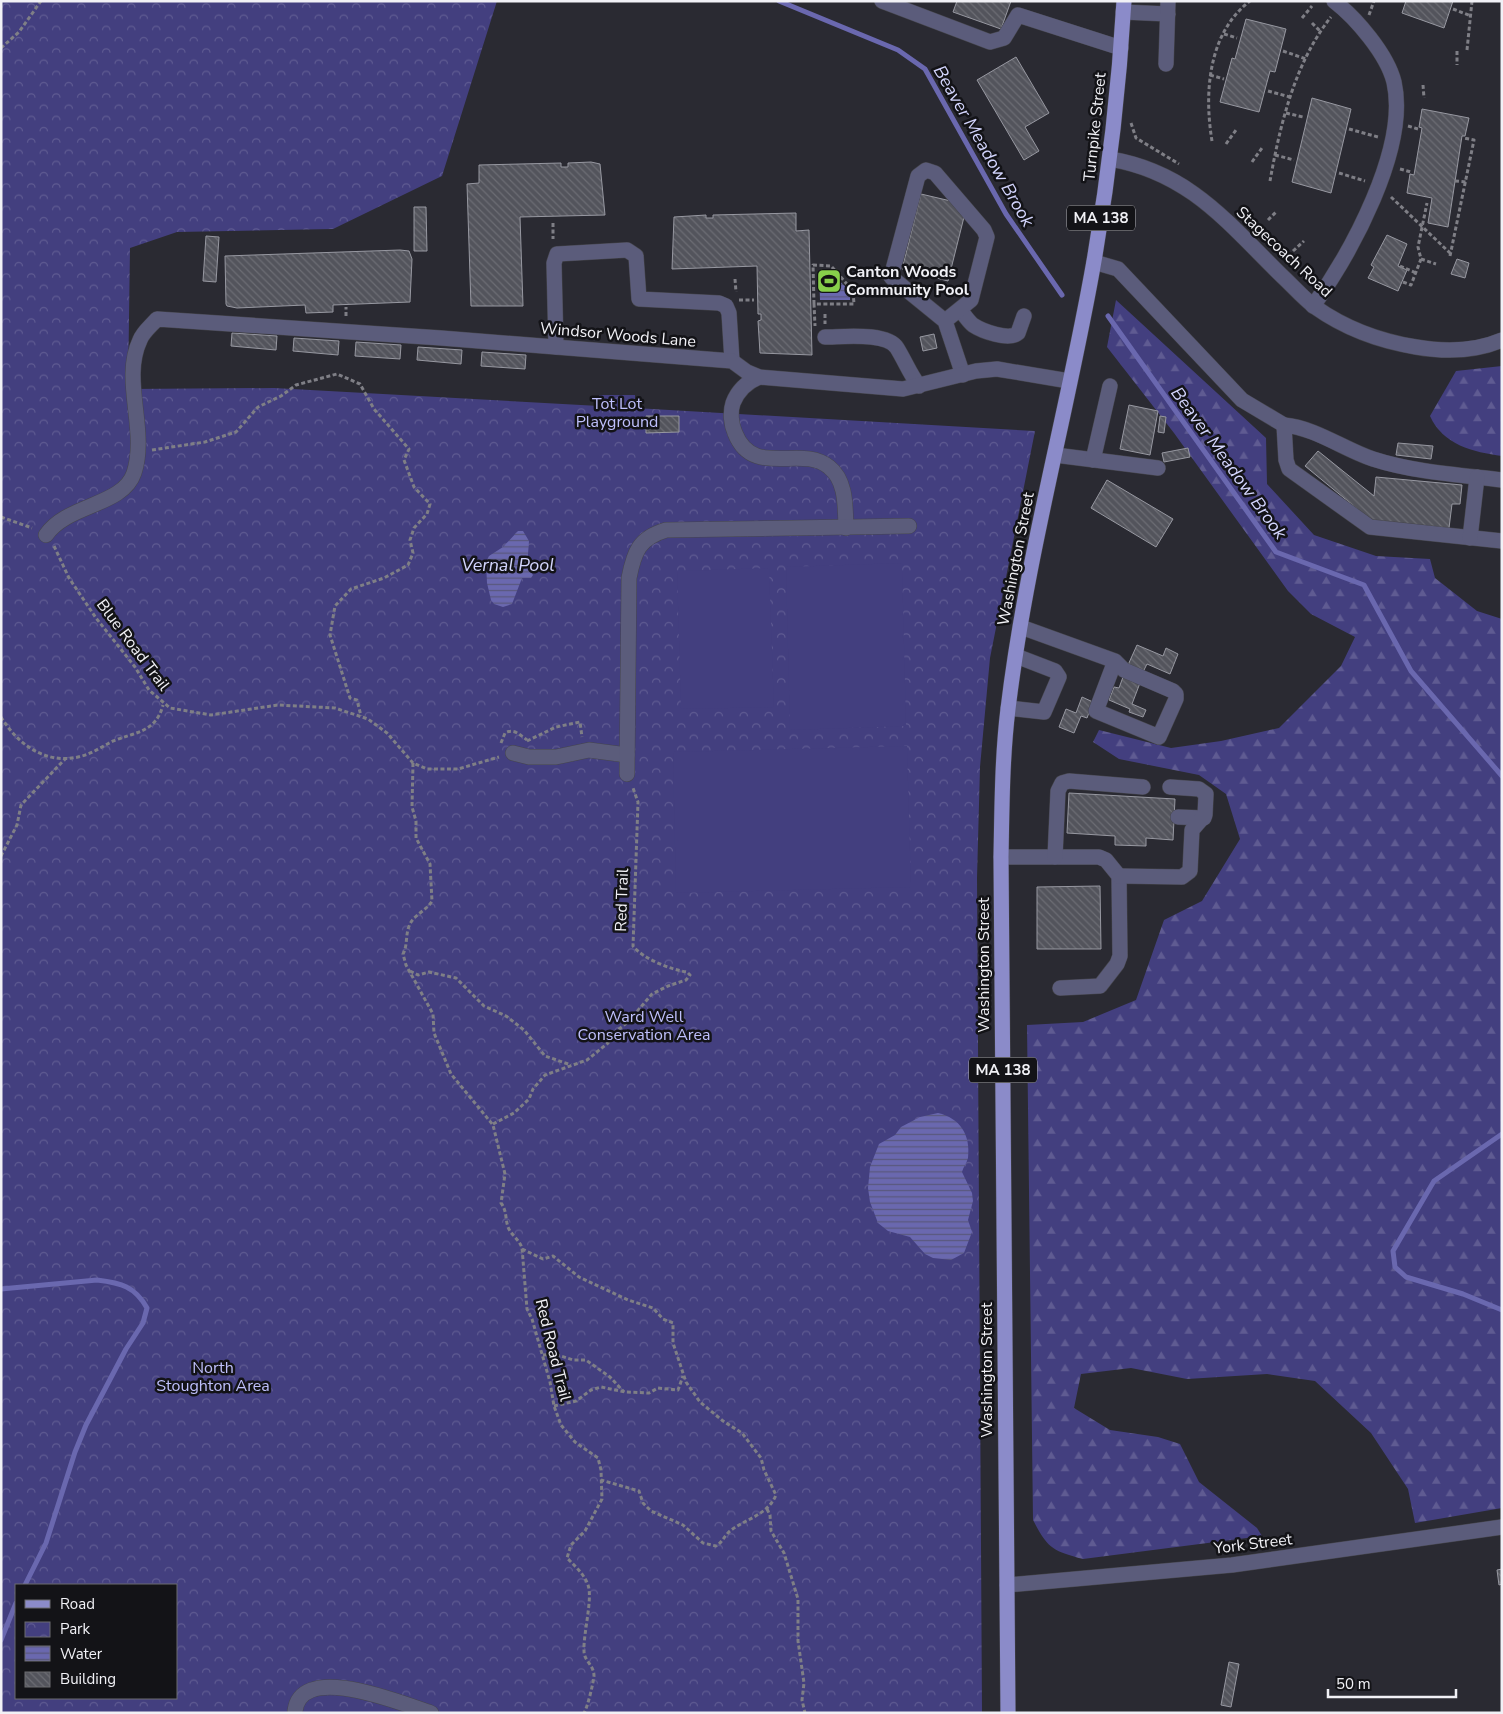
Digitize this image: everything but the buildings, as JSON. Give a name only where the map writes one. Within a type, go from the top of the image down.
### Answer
[{"type":"main road","name":"Turnpike Street","points":[[1059,433],[1094,262],[1110,159],[1121,48],[1123,7]]},
{"type":"main road","name":"Washington Street","points":[[1008,1713],[1001,857],[1003,758],[1016,656],[1059,433]]},
{"type":"street","points":[[882,1],[990,42],[1004,38],[1018,15],[1121,48]]},
{"type":"street","points":[[1313,306],[1367,212],[1388,155],[1394,132],[1396,107],[1394,82],[1384,59],[1358,24],[1329,6]]},
{"type":"street","points":[[1123,7],[1168,7],[1166,64]]},
{"type":"street","name":"Stagecoach Road","points":[[1110,159],[1133,163],[1154,170],[1174,179],[1192,191],[1313,306],[1349,327],[1396,344],[1454,351],[1476,349],[1502,340]]},
{"type":"street","points":[[945,321],[971,300],[987,237],[984,230],[935,173],[926,170],[918,176],[890,277],[945,321],[963,375]]},
{"type":"street","points":[[556,347],[554,263],[557,254],[627,250],[636,256],[640,299],[719,303],[726,306],[729,313],[732,361]]},
{"type":"street","points":[[1094,262],[1118,269],[1242,400],[1284,425],[1318,434],[1364,456],[1386,463],[1502,480]]},
{"type":"street","points":[[960,310],[975,326],[988,332],[1010,336],[1018,333],[1024,316]]},
{"type":"street","name":"Windsor Woods Lane","points":[[46,536],[71,514],[118,493],[127,486],[134,475],[139,433],[133,381],[136,354],[141,338],[157,319],[732,361],[747,372],[759,377],[886,389],[919,386],[997,369],[1069,381]]},
{"type":"street","points":[[820,332],[877,337],[889,340],[897,348],[907,369],[919,386]]},
{"type":"street","points":[[759,377],[744,385],[736,396],[732,407],[732,423],[738,440],[746,449],[761,457],[773,460],[810,459],[830,467],[836,475],[843,492],[846,528]]},
{"type":"street","points":[[1093,460],[1110,386]]},
{"type":"street","points":[[1284,425],[1286,460],[1289,469],[1370,527],[1502,541]]},
{"type":"street","points":[[1054,455],[1158,468]]},
{"type":"street","points":[[1470,538],[1477,477]]},
{"type":"street","points":[[629,779],[627,755],[629,578],[638,549],[647,537],[666,530],[909,526]]},
{"type":"street","points":[[1021,627],[1115,661],[1124,670],[1176,694],[1173,708],[1159,737],[1096,712],[1115,661]]},
{"type":"street","points":[[1008,708],[1044,712],[1058,677],[1055,671],[1016,656]]},
{"type":"street","points":[[513,753],[529,757],[556,758],[576,755],[585,750],[627,755]]},
{"type":"street","points":[[1054,857],[1058,791],[1062,783],[1068,781],[1143,787]]},
{"type":"street","points":[[1118,876],[1186,876],[1191,868],[1192,830],[1204,818],[1206,810],[1205,792],[1199,789],[1170,787]]},
{"type":"street","points":[[1178,817],[1204,818]]},
{"type":"street","points":[[1001,857],[1103,858],[1118,876],[1119,961],[1100,986],[1060,988]]},
{"type":"street","name":"York Street","points":[[1007,1585],[1232,1565],[1502,1527]]},
{"type":"street","points":[[295,1711],[296,1702],[300,1697],[322,1687],[334,1686],[431,1713]]},
{"type":"path","points":[[1,48],[20,31],[41,1]]},
{"type":"path","points":[[1212,141],[1208,105],[1210,75],[1224,34],[1235,14],[1250,1]]},
{"type":"path","points":[[1467,50],[1472,1]]},
{"type":"path","points":[[1302,18],[1312,6]]},
{"type":"path","points":[[1329,6],[1332,17],[1338,24]]},
{"type":"path","points":[[1453,9],[1471,16]]},
{"type":"path","points":[[1270,181],[1290,97],[1320,31],[1332,17]]},
{"type":"path","points":[[1312,23],[1320,31]]},
{"type":"path","points":[[1224,34],[1237,38]]},
{"type":"path","points":[[1282,51],[1306,59]]},
{"type":"path","points":[[1457,51],[1457,65]]},
{"type":"path","points":[[1210,75],[1224,79]]},
{"type":"path","points":[[1423,85],[1424,98]]},
{"type":"path","points":[[1268,91],[1290,97]]},
{"type":"path","points":[[1286,113],[1303,117]]},
{"type":"path","points":[[1376,146],[1380,128]]},
{"type":"path","points":[[1349,129],[1378,137]]},
{"type":"path","points":[[1226,144],[1236,130]]},
{"type":"path","points":[[1388,194],[1450,255],[1474,140],[1464,138]]},
{"type":"path","points":[[1252,162],[1262,148]]},
{"type":"path","points":[[1275,155],[1294,160]]},
{"type":"path","points":[[1362,188],[1368,172]]},
{"type":"path","points":[[1339,173],[1365,181]]},
{"type":"path","points":[[1455,181],[1466,182]]},
{"type":"path","points":[[1403,282],[1411,285],[1421,259],[1418,250],[1427,203]]},
{"type":"path","points":[[1268,220],[1277,211]]},
{"type":"path","points":[[553,223],[553,239]]},
{"type":"path","points":[[1293,251],[1304,241]]},
{"type":"path","points":[[1421,259],[1436,264]]},
{"type":"path","points":[[814,304],[854,304],[853,291],[831,266],[813,266],[814,304],[820,332]]},
{"type":"path","points":[[1400,266],[1416,273]]},
{"type":"path","points":[[735,279],[736,292]]},
{"type":"path","points":[[739,300],[754,300]]},
{"type":"path","points":[[150,451],[205,442],[237,432],[258,407],[281,396],[296,385],[336,374],[360,384],[374,408],[409,449],[404,459],[414,487],[430,504],[427,514],[414,528],[410,540],[413,553],[408,565],[384,578],[350,590],[335,606],[330,636],[350,698],[356,700],[361,716]]},
{"type":"path","points":[[1,516],[33,528],[46,536]]},
{"type":"path","name":"Blue Road Trail","points":[[46,536],[52,542],[69,578],[90,609],[135,667],[149,690],[163,705],[180,712],[201,715],[278,705],[335,708],[361,716],[387,733],[414,763]]},
{"type":"path","points":[[1,716],[13,734],[30,748],[50,757],[66,759],[81,756],[114,741],[148,729],[158,718],[163,705]]},
{"type":"path","points":[[580,722],[585,750]]},
{"type":"path","points":[[1,856],[17,824],[21,805],[66,759]]},
{"type":"path","name":"Red Road Trail","points":[[414,763],[412,808],[416,820],[416,838],[430,864],[432,901],[410,923],[407,936],[408,946],[403,954],[410,971],[434,1014],[434,1033],[451,1074],[477,1103],[480,1111],[493,1124],[505,1174],[501,1202],[506,1209],[508,1228],[520,1241],[528,1309],[542,1355],[554,1406],[568,1436],[598,1458],[602,1499],[585,1531],[572,1544],[567,1558],[581,1572],[589,1587],[584,1653],[593,1668],[594,1677],[589,1693],[589,1704],[584,1713]]},
{"type":"path","name":"Red Trail","points":[[493,1124],[514,1112],[529,1100],[533,1089],[545,1075],[587,1060],[608,1043],[614,1033],[630,1020],[652,994],[686,980],[690,976],[687,972],[676,972],[670,966],[662,965],[639,953],[633,946],[638,802],[629,779]]},
{"type":"path","points":[[410,971],[418,975],[429,972],[456,978],[482,1005],[506,1016],[524,1030],[545,1056],[573,1066]]},
{"type":"path","points":[[522,1249],[543,1259],[553,1256],[579,1277],[628,1300],[654,1308],[662,1319],[673,1323],[672,1343],[684,1375],[698,1400],[723,1421],[740,1431],[761,1458],[763,1468],[776,1494],[773,1503],[767,1509],[730,1531],[716,1546],[703,1543],[683,1525],[650,1511],[643,1503],[640,1492],[601,1480]]},
{"type":"path","points":[[542,1355],[555,1354],[573,1360],[586,1360],[610,1377],[625,1392]]},
{"type":"path","points":[[554,1406],[576,1401],[590,1390],[601,1387],[625,1392],[649,1393],[658,1388],[678,1390],[684,1375]]},
{"type":"path","points":[[767,1509],[770,1515],[771,1531],[784,1553],[798,1599],[798,1646],[804,1683],[802,1700],[805,1713]]},
{"type":"green space","name":"Ward Well Conservation Area","points":[[1,1],[497,1],[442,176],[333,229],[177,232],[130,248],[128,389],[274,388],[599,406],[599,395],[635,395],[635,408],[1035,431],[990,658],[980,767],[977,878],[982,1713],[1,1713]]},
{"type":"green space","points":[[1116,300],[1266,438],[1267,484],[1314,535],[1376,556],[1430,559],[1435,578],[1477,611],[1502,619],[1502,1508],[1415,1523],[1408,1489],[1371,1433],[1315,1381],[1267,1374],[1187,1379],[1131,1368],[1081,1374],[1074,1408],[1110,1430],[1158,1437],[1180,1444],[1199,1482],[1257,1528],[1262,1536],[1083,1559],[1065,1554],[1052,1547],[1043,1537],[1033,1520],[1027,1025],[1083,1022],[1136,1000],[1164,920],[1202,901],[1240,839],[1226,794],[1199,775],[1119,759],[1093,742],[1099,730],[1171,748],[1221,741],[1279,728],[1341,666],[1355,637],[1311,614],[1288,591],[1174,433],[1107,347]]},
{"type":"green space","points":[[1502,366],[1502,456],[1470,449],[1443,434],[1430,416],[1456,371]]},
{"type":"green space","points":[[902,563],[906,726],[790,730],[786,567]]},
{"type":"green space","points":[[769,568],[774,707],[681,709],[677,571]]},
{"type":"green space","points":[[907,746],[911,887],[676,893],[673,752]]},
{"type":"water","name":"Canton Woods Community Pool","points":[[819,270],[828,270],[850,291],[850,300],[820,300]]},
{"type":"water","name":"Vernal Pool","points":[[518,531],[523,531],[529,541],[527,567],[533,575],[531,578],[522,578],[512,604],[503,607],[494,604],[491,600],[487,583],[486,562],[489,556],[503,547]]},
{"type":"water","points":[[938,1113],[946,1115],[958,1123],[968,1142],[967,1160],[962,1172],[972,1193],[973,1201],[968,1220],[972,1232],[964,1253],[951,1260],[933,1258],[925,1254],[910,1237],[888,1231],[878,1223],[870,1202],[868,1188],[870,1167],[879,1144],[895,1135],[901,1127],[920,1117]]},
{"type":"waterway","name":"Beaver Meadow Brook","points":[[779,1],[898,50],[925,69],[1006,214],[1062,295]]},
{"type":"waterway","name":"Beaver Meadow Brook","points":[[1108,316],[1276,552],[1364,585],[1411,671],[1502,776]]},
{"type":"waterway","name":"Beaver Meadow Brook","points":[[1502,1134],[1434,1181],[1393,1251],[1395,1267],[1406,1277],[1463,1294],[1502,1310]]},
{"type":"waterway","points":[[1,1289],[97,1280],[120,1284],[132,1290],[147,1308],[143,1323],[126,1349],[86,1425],[75,1452],[46,1543],[26,1584]]},
{"type":"waterway","points":[[1,1640],[15,1605]]},
{"type":"place","name":"Canton Woods Community Pool","points":[[829,281]]},
{"type":"park label","name":"Tot Lot Playground","points":[[617,413]]},
{"type":"park label","name":"North Stoughton Area","points":[[213,1377]]}]
